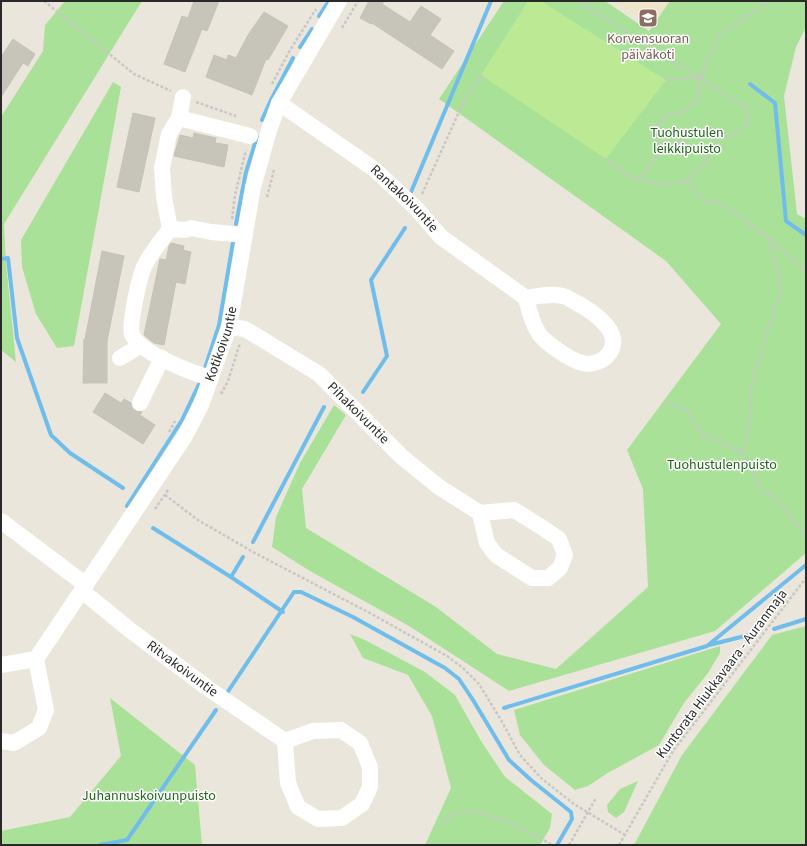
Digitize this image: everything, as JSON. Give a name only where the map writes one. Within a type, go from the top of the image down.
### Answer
[{"type":"street","name":"Kotikoivuntie","points":[[36,659],[185,436],[201,405],[229,327],[237,235],[253,187],[269,130],[279,104],[339,1]]},
{"type":"street","points":[[183,97],[179,118],[169,134],[162,168],[164,197],[170,229],[144,268],[133,306],[132,333],[140,346],[197,374],[211,378]]},
{"type":"street","name":"Rantakoivuntie","points":[[279,104],[374,169],[416,208],[441,237],[526,298]]},
{"type":"street","points":[[179,118],[250,136]]},
{"type":"street","points":[[170,229],[185,230],[191,228],[237,235]]},
{"type":"street","points":[[547,295],[563,296],[590,310],[606,324],[612,334],[613,346],[608,356],[600,362],[582,363],[561,352],[538,334],[530,319],[526,298],[547,295]]},
{"type":"street","name":"Pihakoivuntie","points":[[229,327],[245,329],[319,374],[402,457],[439,487],[480,513]]},
{"type":"street","points":[[120,358],[140,346]]},
{"type":"street","points":[[140,403],[162,358]]},
{"type":"street","points":[[514,510],[559,539],[565,555],[560,568],[548,578],[532,578],[496,555],[487,543],[480,513],[514,510]]},
{"type":"street","name":"Ritvakoivuntie","points":[[1,521],[84,588],[130,630],[209,689],[286,741]]},
{"type":"street","points":[[1,665],[36,659],[46,710],[39,728],[14,742],[1,741]]},
{"type":"street","points":[[341,730],[360,743],[370,767],[370,787],[362,804],[342,818],[318,819],[298,807],[288,783],[286,741],[313,731],[341,730]]},
{"type":"path","points":[[44,1],[134,74],[183,97],[240,118]]},
{"type":"path","points":[[578,1],[747,109],[749,122],[738,133],[718,139],[697,134],[661,152],[639,180]]},
{"type":"path","points":[[661,152],[656,134],[658,123],[668,115],[683,112],[698,99],[700,78],[720,34],[770,1]]},
{"type":"path","points":[[272,84],[290,50],[317,7]]},
{"type":"path","points":[[416,208],[463,103],[481,75]]},
{"type":"path","points":[[666,80],[700,78]]},
{"type":"path","points":[[237,235],[235,195],[250,136]]},
{"type":"path","points":[[606,160],[628,175],[639,180],[653,184],[668,184],[686,180],[707,160],[714,150],[718,139]]},
{"type":"path","points":[[686,180],[706,202],[718,201],[737,214],[768,238],[806,271]]},
{"type":"path","points":[[741,452],[748,435],[752,385],[766,339],[765,334],[775,315],[775,307],[782,296],[779,274],[768,238]]},
{"type":"path","points":[[666,402],[689,413],[696,427],[704,435],[741,452],[751,467],[760,489],[780,501],[784,510],[806,536]]},
{"type":"path","points":[[167,435],[179,414]]},
{"type":"path","points":[[165,495],[198,520],[253,552],[447,656],[463,668],[479,684],[520,755],[542,778],[574,804],[625,835]]},
{"type":"path","name":"Kuntorata Hiukkavaara - Auranmaja","points":[[619,845],[673,751],[806,578]]},
{"type":"path","points":[[569,845],[596,798]]},
{"type":"path","points":[[443,822],[457,812],[482,812],[540,838],[552,845]]},
{"type":"shaded area","name":"Korvensuoran päiväkoti","points":[[612,1],[670,1],[652,28]]},
{"type":"green space","points":[[65,1],[142,1],[4,224],[6,263],[16,362],[1,350],[1,117],[43,51],[45,25]]},
{"type":"green space","name":"Tuohustulenpuisto","points":[[504,1],[605,1],[649,31],[670,1],[806,1],[806,27],[796,47],[784,96],[797,214],[806,219],[806,553],[715,631],[509,691],[409,626],[310,571],[272,547],[276,517],[300,463],[334,405],[346,415],[302,489],[306,528],[436,607],[497,654],[556,669],[648,587],[643,489],[627,450],[721,324],[666,261],[439,99]]},
{"type":"green space","points":[[528,1],[541,1],[666,80],[606,159],[481,75]]},
{"type":"green space","points":[[113,82],[121,87],[74,346],[57,348],[36,314],[22,267],[21,240]]},
{"type":"green space","points":[[806,626],[806,845],[634,845],[682,755],[772,635]]},
{"type":"green space","points":[[350,634],[365,640],[425,672],[455,695],[481,741],[505,777],[552,814],[550,828],[540,845],[425,845],[451,788],[432,716],[408,675],[363,658]]},
{"type":"green space","points":[[720,646],[720,653],[708,673],[684,703],[659,745],[606,774],[588,786],[575,790],[544,765],[520,735],[514,710]]},
{"type":"green space","name":"Juhannuskoivunpuisto","points":[[110,698],[195,765],[202,845],[1,845],[1,831],[70,817],[121,756]]},
{"type":"green space","points":[[638,781],[624,812],[616,818],[608,812],[607,805],[620,789]]},
{"type":"building","points":[[194,1],[219,1],[207,31],[202,29],[185,72],[164,64],[182,16],[188,18]]},
{"type":"building","points":[[369,1],[384,1],[382,4],[410,22],[421,6],[441,19],[430,35],[454,51],[442,69],[372,23],[371,24],[360,18]]},
{"type":"building","points":[[264,12],[288,26],[268,60],[266,59],[252,95],[206,77],[214,55],[227,60],[228,55],[236,58],[248,35]]},
{"type":"building","points":[[13,39],[35,54],[28,66],[23,63],[1,97],[1,57]]},
{"type":"building","points":[[133,113],[155,118],[139,192],[117,187]]},
{"type":"building","points":[[194,133],[216,138],[215,143],[228,145],[224,167],[174,156],[180,135],[193,138]]},
{"type":"building","points":[[171,243],[184,246],[183,250],[191,252],[185,284],[176,282],[164,345],[154,343],[144,335],[160,259],[166,260]]},
{"type":"building","points":[[102,251],[124,256],[107,341],[107,383],[83,383],[84,339]]},
{"type":"building","points":[[105,393],[121,403],[124,399],[131,403],[132,408],[136,411],[142,412],[140,415],[155,425],[143,444],[93,412]]},
{"type":"waterway","points":[[319,16],[329,1]]},
{"type":"waterway","points":[[411,192],[491,1]]},
{"type":"waterway","points":[[300,47],[312,29]]},
{"type":"waterway","points":[[262,120],[293,58]]},
{"type":"waterway","points":[[750,84],[775,103],[786,221],[806,235]]},
{"type":"waterway","points":[[236,224],[246,172],[257,137]]},
{"type":"waterway","points":[[363,392],[387,356],[371,280],[405,228]]},
{"type":"waterway","points":[[205,368],[219,325],[233,242]]},
{"type":"waterway","points":[[1,259],[8,258],[17,338],[51,435],[70,453],[123,488]]},
{"type":"waterway","points":[[127,506],[182,420],[200,382]]},
{"type":"waterway","points":[[253,542],[324,407]]},
{"type":"waterway","points":[[153,528],[283,612]]},
{"type":"waterway","points":[[231,577],[243,557]]},
{"type":"waterway","points":[[504,708],[707,646],[806,565]]},
{"type":"waterway","points":[[227,693],[294,592],[301,592],[353,617],[445,668],[459,679],[509,760],[571,812],[572,819],[557,845]]},
{"type":"waterway","points":[[774,629],[806,619]]},
{"type":"waterway","points":[[709,645],[757,633]]},
{"type":"waterway","points":[[100,845],[127,840],[216,710]]},
{"type":"place","name":"Korvensuoran päiväkoti","points":[[648,18]]},
{"type":"park label","name":"Tuohustulen leikkipuisto","points":[[687,142]]}]
